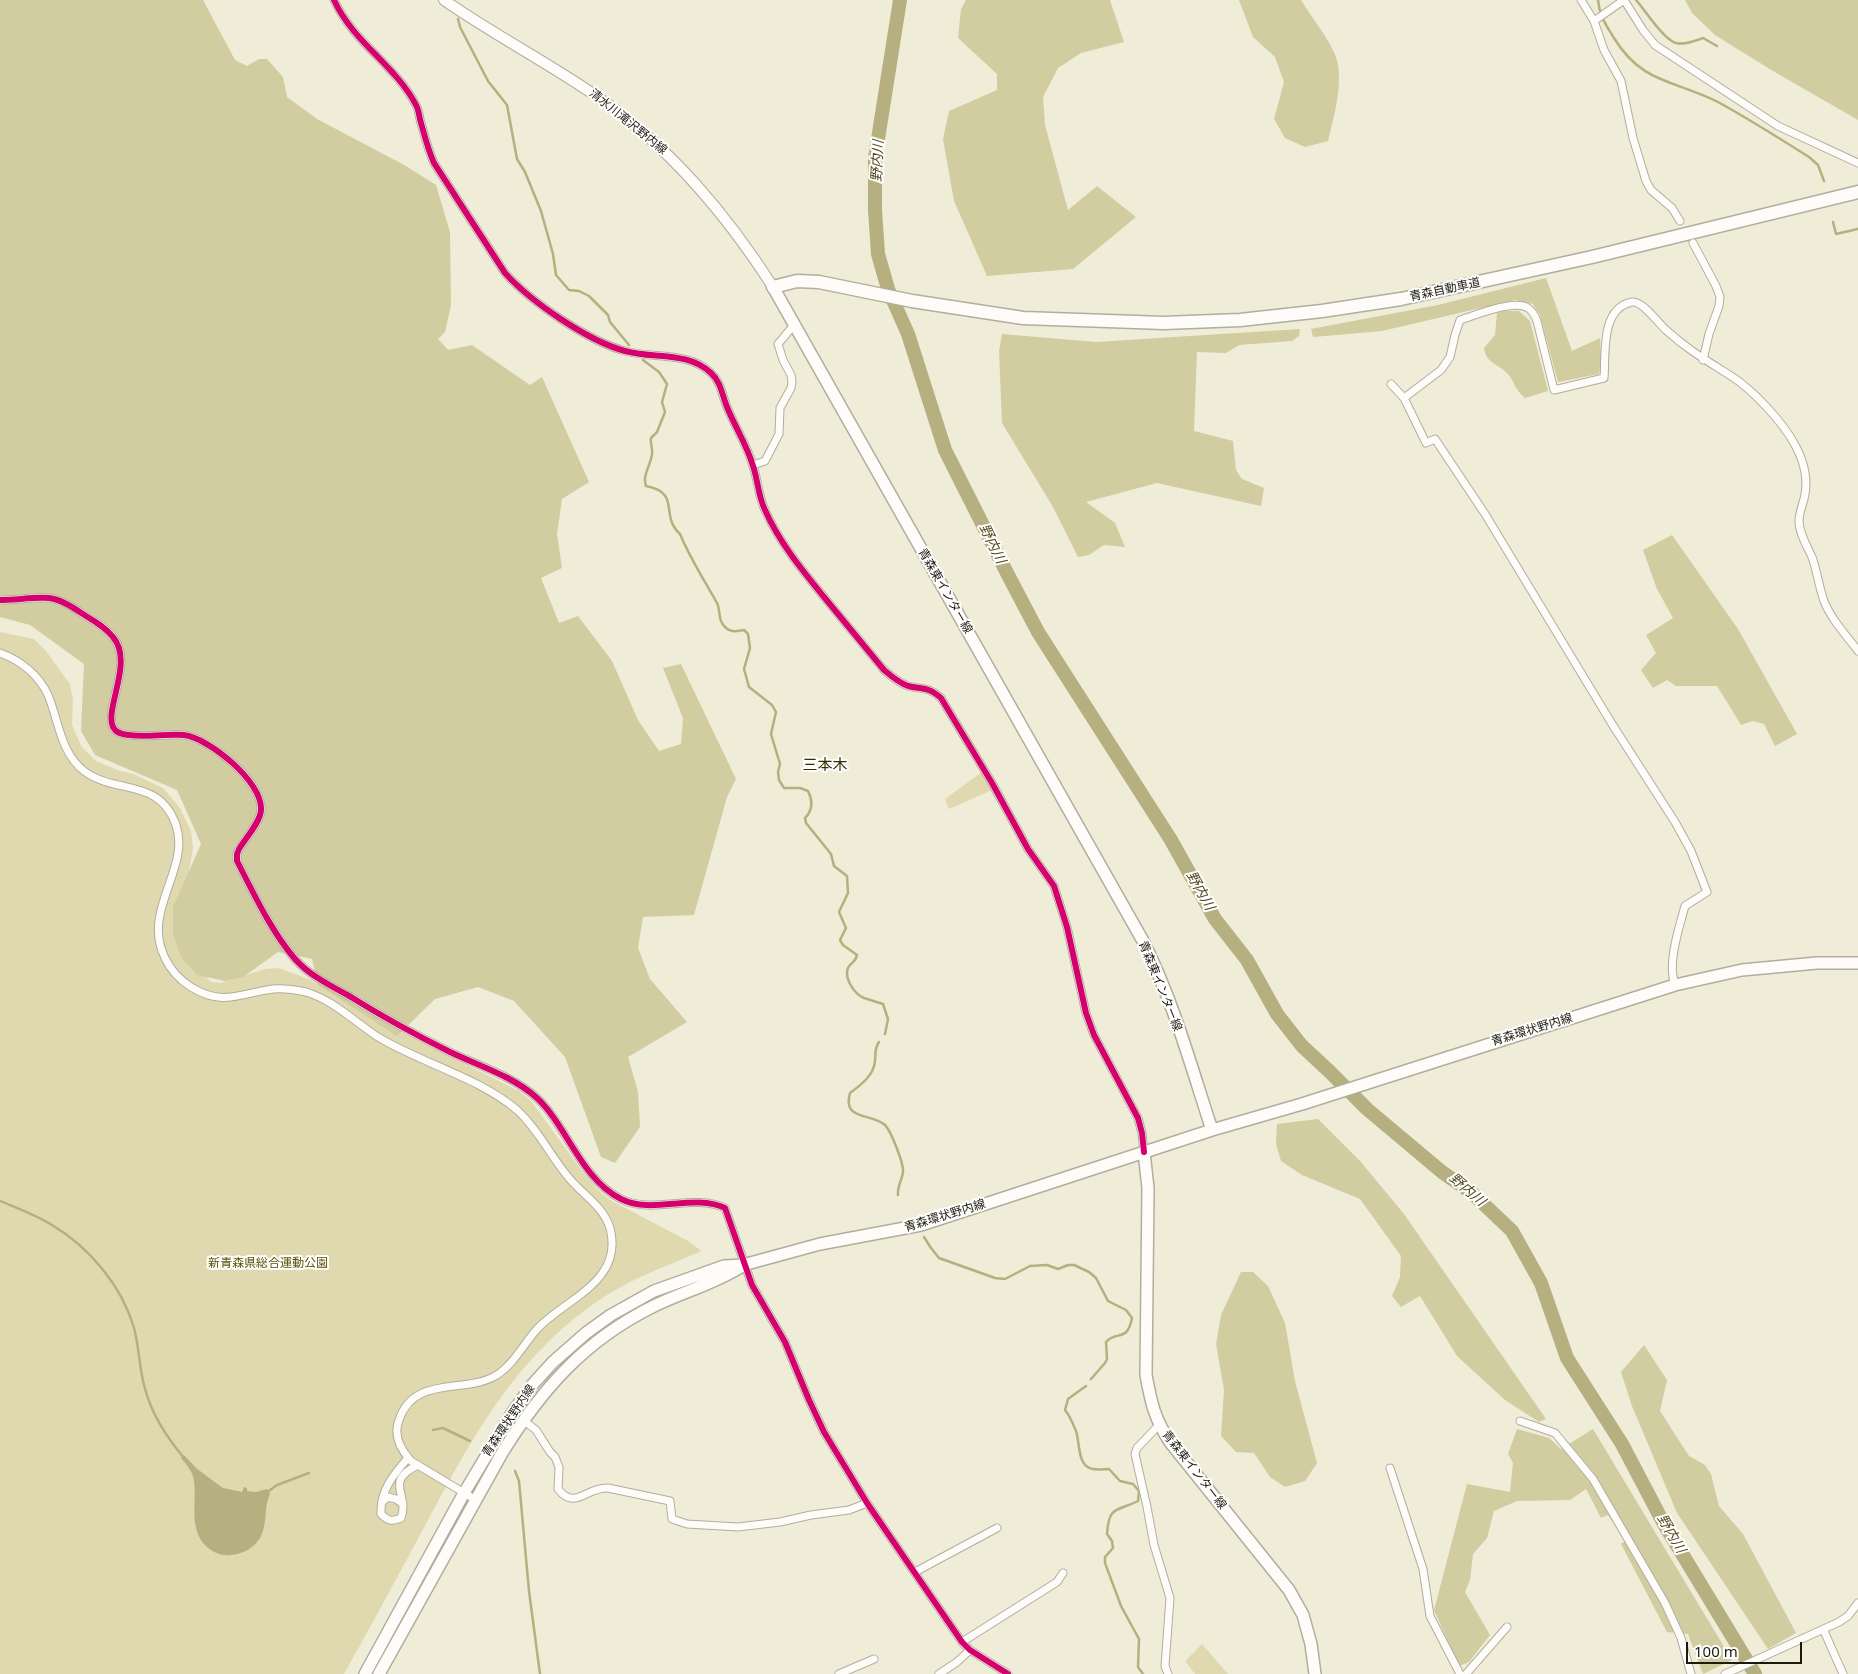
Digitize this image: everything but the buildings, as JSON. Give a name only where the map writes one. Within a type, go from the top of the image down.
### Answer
[{"type":"highway","name":"青森自動車道","points":[[773,287],[803,281],[819,282],[912,302],[1023,318],[1164,323],[1240,320],[1322,312],[1401,299],[1496,279],[1858,192]]},
{"type":"main road","name":"清水川滝沢野内線","points":[[444,0],[562,73],[637,126],[676,161],[710,199],[747,246],[773,287]]},
{"type":"main road","name":"青森東インター線","points":[[773,287],[1143,940],[1152,958],[1175,1019],[1212,1130]]},
{"type":"main road","name":"青森環状野内線","points":[[365,1674],[464,1493],[512,1413],[533,1384],[553,1362],[586,1333],[611,1315],[654,1291],[724,1266],[744,1265],[820,1244],[921,1225],[1212,1130],[1310,1101],[1675,984],[1742,970],[1817,962],[1858,963]]},
{"type":"main road","name":"青森東インター線","points":[[1144,1152],[1148,1188],[1146,1375],[1151,1402],[1159,1425],[1170,1442],[1289,1590],[1303,1615],[1311,1644],[1315,1674]]},
{"type":"main road","name":"青森環状野内線","points":[[380,1674],[522,1420],[559,1376],[577,1358],[602,1338],[639,1314],[727,1276],[744,1265]]},
{"type":"street","points":[[334,0],[340,14],[350,29],[395,76],[416,106],[426,144],[434,163],[505,273],[518,288],[531,299],[606,344],[626,352],[694,362],[709,371],[717,379],[727,408],[745,442],[765,510],[794,561],[884,670],[908,686],[928,689],[941,698],[992,783],[1028,849],[1054,886],[1067,927],[1086,1013],[1094,1035],[1138,1118],[1144,1152]]},
{"type":"street","points":[[1581,0],[1599,18],[1604,50],[1621,81],[1646,181],[1651,190],[1672,208],[1680,221]]},
{"type":"street","points":[[1599,18],[1624,0],[1643,30],[1655,45],[1663,51],[1778,126],[1858,163]]},
{"type":"street","points":[[1693,243],[1720,297],[1719,306],[1709,334],[1704,360]]},
{"type":"street","points":[[1404,398],[1441,370],[1450,357],[1454,335],[1460,320],[1510,305],[1520,305],[1534,313],[1554,390],[1604,378],[1608,324],[1618,310],[1631,302],[1637,302],[1671,335],[1750,391],[1771,413],[1795,444],[1806,473],[1807,484],[1800,515],[1800,526],[1812,558],[1826,607],[1858,651]]},
{"type":"street","points":[[753,465],[764,461],[779,434],[780,408],[791,388],[792,382],[778,344],[794,325]]},
{"type":"street","points":[[1391,384],[1404,398],[1426,443],[1435,439],[1485,514],[1691,851],[1706,892],[1685,906],[1677,934],[1672,975],[1675,984]]},
{"type":"street","points":[[0,600],[50,598],[64,602],[94,620],[114,638],[120,648],[122,660],[111,714],[113,727],[122,734],[184,735],[197,739],[225,757],[250,783],[260,799],[261,810],[259,818],[236,854],[237,861],[284,945],[308,971],[407,1030],[504,1076],[524,1088],[544,1106],[595,1177],[620,1198],[641,1204],[708,1202],[725,1208],[754,1290],[785,1342],[824,1432],[867,1503],[962,1642],[970,1650],[1008,1674]]},
{"type":"street","points":[[0,653],[30,671],[41,683],[47,694],[65,746],[72,759],[83,770],[107,783],[139,788],[161,801],[170,813],[176,826],[178,854],[159,914],[158,931],[164,956],[181,980],[207,995],[223,998],[236,998],[282,988],[315,995],[391,1044],[499,1096],[528,1120],[571,1181],[600,1208],[607,1220],[611,1248],[607,1263],[595,1284],[558,1310],[541,1325],[506,1368],[496,1376],[484,1381],[420,1393],[406,1406],[397,1425],[399,1444],[408,1458],[476,1500]]},
{"type":"street","points":[[522,1420],[536,1430],[555,1457],[559,1467],[558,1489],[569,1500],[576,1499],[598,1487],[608,1488],[670,1501],[672,1519],[687,1524],[738,1527],[850,1510],[867,1503]]},
{"type":"street","points":[[1520,1421],[1555,1433],[1593,1479],[1665,1603],[1681,1638],[1691,1674]]},
{"type":"street","points":[[1159,1425],[1137,1448],[1135,1454],[1154,1545],[1170,1598],[1165,1666],[1168,1674]]},
{"type":"street","points":[[408,1458],[387,1484],[381,1514],[387,1520],[395,1521],[401,1518],[404,1510],[399,1490],[400,1480],[407,1470],[418,1465]]},
{"type":"street","points":[[1390,1468],[1423,1568],[1430,1616],[1460,1674]]},
{"type":"street","points":[[382,1502],[388,1498],[396,1499],[403,1504]]},
{"type":"street","points":[[914,1572],[997,1528]]},
{"type":"street","points":[[962,1642],[1057,1582],[1063,1573]]},
{"type":"street","points":[[1725,1674],[1824,1630],[1848,1616],[1858,1603]]},
{"type":"street","points":[[1466,1674],[1507,1627]]},
{"type":"street","points":[[1824,1630],[1843,1674]]},
{"type":"street","points":[[939,1674],[957,1662],[970,1650]]},
{"type":"street","points":[[839,1674],[874,1659]]},
{"type":"green space","name":"新青森県総合運動公園","points":[[0,632],[34,639],[46,651],[70,684],[73,700],[72,725],[81,746],[96,761],[133,774],[163,788],[180,808],[191,831],[193,848],[180,924],[202,972],[211,982],[220,983],[265,969],[278,968],[298,975],[313,981],[391,1027],[519,1091],[531,1101],[598,1190],[610,1200],[690,1242],[700,1250],[700,1252],[641,1277],[607,1295],[548,1342],[523,1369],[501,1397],[462,1458],[344,1674],[0,1674]]},
{"type":"green space","points":[[982,772],[992,790],[949,809],[945,799]]},
{"type":"green space","points":[[1202,1644],[1228,1674],[1195,1674],[1185,1661]]},
{"type":"shaded area","points":[[0,0],[203,0],[235,60],[247,66],[259,59],[267,59],[283,77],[287,97],[317,119],[406,166],[436,185],[450,232],[451,305],[445,332],[438,339],[448,350],[472,345],[530,385],[542,377],[589,482],[562,499],[557,534],[562,568],[541,578],[559,623],[578,616],[612,661],[638,720],[659,751],[681,744],[683,718],[663,668],[681,664],[736,779],[727,797],[694,915],[643,917],[638,948],[650,979],[687,1022],[628,1057],[638,1092],[640,1127],[615,1163],[601,1157],[565,1057],[514,1001],[478,987],[435,999],[397,1036],[318,985],[312,959],[278,952],[243,977],[225,981],[197,975],[181,957],[173,933],[173,907],[201,844],[177,790],[95,755],[81,731],[84,664],[30,625],[0,617]]},
{"type":"shaded area","points":[[966,0],[1110,0],[1124,42],[1081,53],[1058,68],[1043,97],[1045,125],[1068,210],[1097,186],[1136,217],[1073,269],[987,276],[954,201],[943,139],[949,111],[997,90],[997,74],[958,38],[961,9]]},
{"type":"shaded area","points":[[1239,0],[1301,0],[1326,38],[1337,60],[1339,70],[1337,101],[1328,141],[1305,147],[1285,138],[1274,119],[1284,82],[1275,57],[1253,37]]},
{"type":"shaded area","points":[[1685,0],[1858,0],[1858,120],[1715,35],[1692,13]]},
{"type":"shaded area","points":[[1546,278],[1572,351],[1600,338],[1601,362],[1599,374],[1558,382],[1540,315],[1533,304],[1515,300],[1382,331],[1313,337],[1311,329],[1438,305]]},
{"type":"shaded area","points":[[1519,311],[1530,321],[1548,391],[1525,398],[1508,374],[1487,357],[1484,348],[1495,335],[1497,313]]},
{"type":"shaded area","points":[[1300,329],[1299,336],[1292,341],[1239,345],[1226,353],[1197,352],[1194,431],[1233,441],[1236,470],[1242,479],[1264,488],[1261,506],[1157,483],[1086,502],[1115,523],[1125,547],[1104,545],[1089,555],[1078,557],[1053,507],[1002,423],[999,351],[1002,334],[1096,342]]},
{"type":"shaded area","points":[[1672,535],[1738,629],[1797,734],[1775,746],[1764,724],[1753,721],[1741,725],[1717,686],[1676,686],[1667,680],[1653,688],[1641,670],[1656,653],[1646,635],[1673,618],[1657,589],[1643,550]]},
{"type":"shaded area","points":[[1318,1119],[1360,1161],[1404,1214],[1546,1419],[1539,1422],[1505,1400],[1457,1356],[1420,1296],[1401,1307],[1392,1296],[1400,1277],[1401,1256],[1360,1199],[1302,1175],[1281,1161],[1276,1144],[1277,1124]]},
{"type":"shaded area","points":[[1241,1272],[1253,1272],[1268,1286],[1285,1323],[1295,1381],[1317,1463],[1305,1481],[1285,1487],[1270,1477],[1254,1453],[1236,1452],[1221,1436],[1224,1390],[1216,1344],[1221,1315]]},
{"type":"shaded area","points":[[1644,1345],[1667,1380],[1660,1411],[1689,1456],[1705,1465],[1711,1474],[1719,1506],[1743,1534],[1796,1633],[1768,1649],[1677,1513],[1632,1406],[1621,1372]]},
{"type":"shaded area","points":[[1517,1429],[1549,1438],[1561,1449],[1593,1429],[1732,1660],[1703,1674],[1688,1634],[1667,1632],[1621,1544],[1625,1541],[1608,1515],[1601,1518],[1586,1489],[1570,1500],[1517,1501],[1494,1511],[1487,1538],[1473,1554],[1470,1580],[1465,1592],[1490,1635],[1469,1662],[1459,1666],[1434,1610],[1467,1484],[1510,1492],[1513,1463],[1508,1454]]},
{"type":"shaded area","points":[[184,1455],[196,1468],[223,1488],[242,1492],[244,1487],[247,1488],[247,1491],[256,1492],[267,1489],[270,1494],[264,1527],[258,1542],[251,1548],[240,1553],[224,1555],[212,1551],[201,1540],[195,1524],[193,1478],[181,1458]]},
{"type":"waterway","name":"野内川","points":[[900,0],[875,158],[875,210],[878,254],[888,289],[908,334],[945,450],[1006,571],[1038,632],[1171,840],[1215,919],[1247,960],[1277,1014],[1302,1046],[1367,1109],[1442,1172],[1472,1193],[1512,1231],[1541,1283],[1567,1358],[1622,1444],[1664,1524],[1755,1674]]},
{"type":"waterway","points":[[1598,0],[1601,15],[1608,29],[1625,53],[1636,64],[1660,79],[1718,102],[1809,157],[1818,165],[1824,181]]},
{"type":"waterway","points":[[1636,0],[1660,31],[1671,41],[1683,43],[1703,38],[1717,46]]},
{"type":"waterway","points":[[458,19],[460,27],[488,81],[507,105],[517,159],[525,172],[541,211],[553,254],[556,275],[569,290],[579,291],[589,296],[608,315],[610,322],[629,345]]},
{"type":"waterway","points":[[1833,222],[1836,234],[1858,229]]},
{"type":"waterway","points":[[643,360],[659,372],[667,384],[662,402],[665,412],[657,432],[651,438],[652,452],[645,478],[646,486],[657,489],[667,499],[674,527],[680,534],[717,603],[723,625],[730,631],[744,630],[748,634],[750,648],[744,669],[749,687],[772,705],[776,712],[771,734],[780,764],[779,780],[784,788],[800,788],[808,791],[811,805],[810,812],[805,818],[806,823],[831,854],[834,866],[847,876],[848,893],[839,912],[846,928],[840,940],[843,945],[857,955],[848,968],[847,976],[851,985],[860,996],[883,1004],[888,1019],[885,1034]]},
{"type":"waterway","points":[[879,1042],[872,1071],[850,1093],[849,1102],[850,1108],[854,1112],[879,1121],[885,1125],[890,1134],[903,1168],[898,1195]]},
{"type":"waterway","points":[[0,1201],[40,1218],[66,1234],[91,1256],[113,1283],[129,1312],[134,1328],[142,1378],[151,1405],[165,1432],[184,1458]]},
{"type":"waterway","points":[[924,1237],[939,1258],[995,1278],[1005,1279],[1030,1266],[1047,1265],[1058,1269],[1074,1265],[1089,1272],[1096,1278],[1108,1301],[1126,1310],[1132,1318],[1127,1331],[1106,1342],[1107,1359],[1091,1379]]},
{"type":"waterway","points":[[1086,1386],[1068,1399],[1065,1410],[1076,1431],[1084,1464],[1095,1469],[1109,1469],[1120,1481],[1133,1484],[1139,1491],[1138,1501],[1115,1511],[1110,1518],[1107,1534],[1112,1541],[1113,1548],[1105,1557],[1105,1563],[1121,1606],[1139,1639],[1138,1667],[1143,1674]]},
{"type":"waterway","points":[[433,1430],[443,1428],[470,1441]]},
{"type":"waterway","points":[[515,1471],[519,1481],[529,1591],[540,1674]]},
{"type":"waterway","points":[[266,1493],[277,1485],[309,1473]]},
{"type":"cycle path","points":[[334,0],[352,28],[407,91],[417,107],[434,163],[505,273],[545,308],[594,339],[625,351],[692,361],[711,373],[719,385],[730,414],[748,451],[765,510],[777,533],[792,555],[884,670],[905,685],[929,690],[941,698],[992,783],[1028,849],[1054,886],[1067,927],[1086,1013],[1094,1035],[1138,1118],[1144,1152]]},
{"type":"cycle path","points":[[0,600],[54,599],[101,625],[113,637],[119,648],[121,661],[112,714],[112,724],[116,731],[129,735],[184,735],[195,738],[220,753],[244,775],[259,799],[261,810],[256,825],[239,849],[237,861],[278,937],[307,971],[328,985],[412,1032],[450,1052],[507,1077],[528,1090],[548,1110],[595,1179],[621,1199],[646,1205],[699,1203],[725,1208],[752,1285],[785,1342],[824,1432],[867,1503],[962,1642],[970,1650],[1008,1674]]},
{"type":"district","name":"三本木","points":[[825,766]]}]
